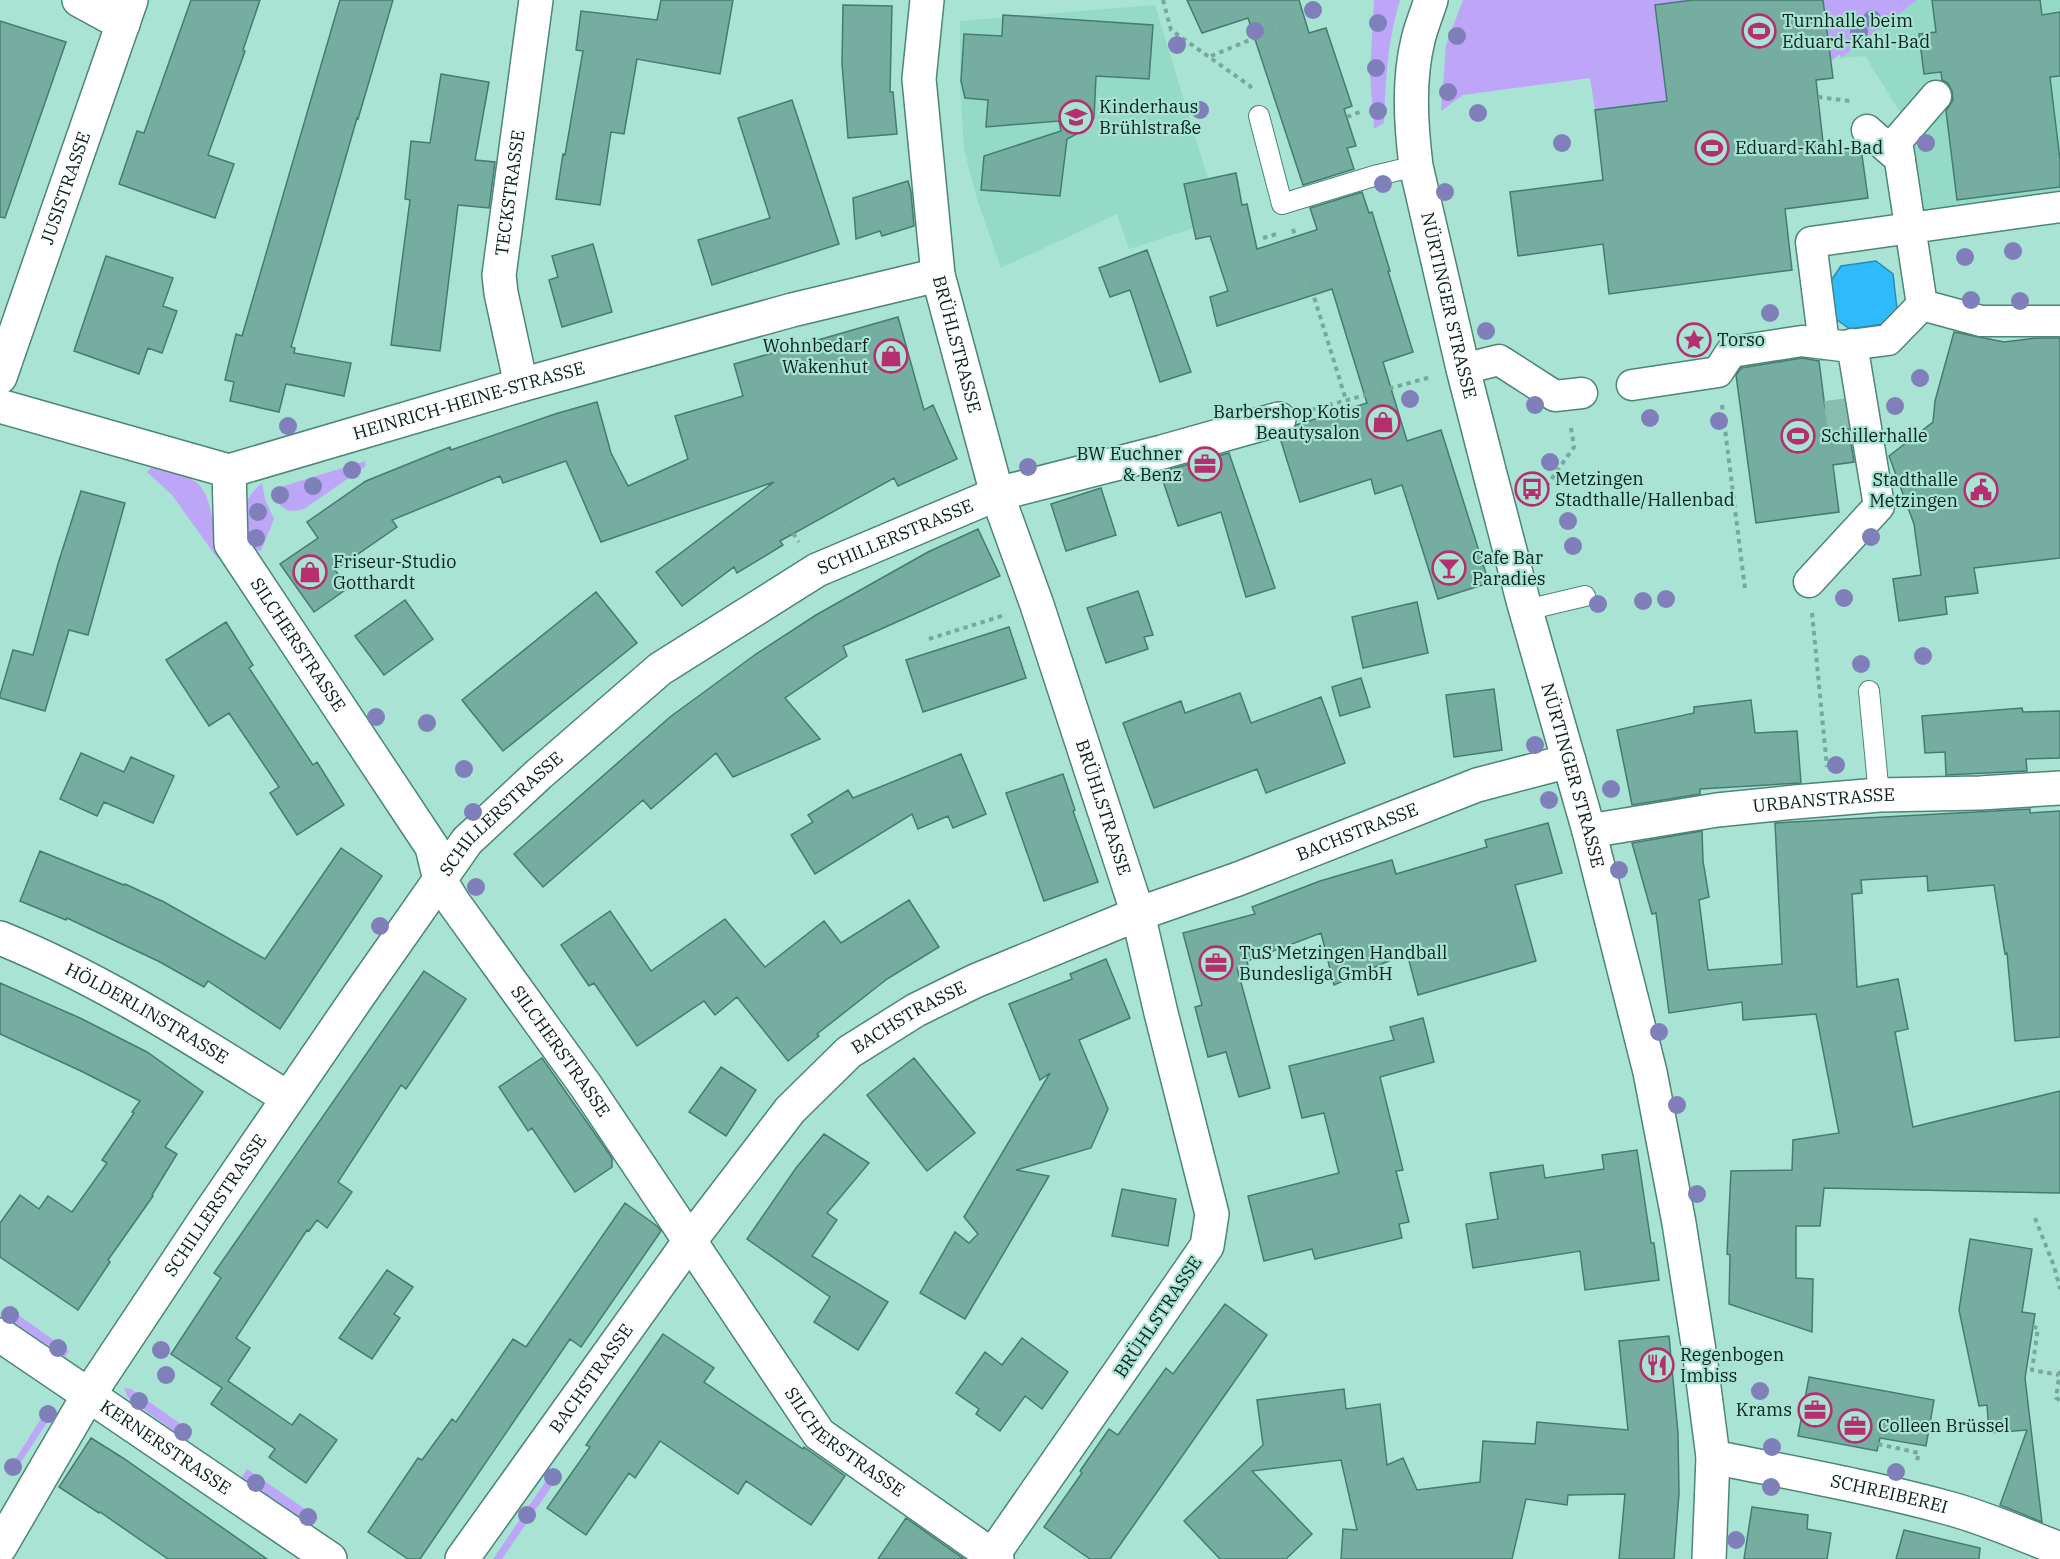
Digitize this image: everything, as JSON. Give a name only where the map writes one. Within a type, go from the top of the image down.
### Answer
[{"type":"street","points":[[79,0],[127,12]]},
{"type":"street","name":"TECKSTRASSE","points":[[520,385],[499,275],[536,0]]},
{"type":"street","name":"BRÜHLSTRASSE","points":[[927,0],[919,79],[938,274],[997,494],[1037,605],[1138,914],[1212,1214],[1207,1246],[993,1558]]},
{"type":"street","name":"NÜRTINGER STRASSE","points":[[1431,0],[1418,41],[1412,85],[1412,133],[1416,166],[1463,369],[1526,610],[1589,831],[1650,1072],[1679,1223],[1713,1457],[1709,1559]]},
{"type":"street","name":"JUSISTRASSE","points":[[0,377],[127,12]]},
{"type":"street","points":[[1920,108],[1898,141],[1922,305]]},
{"type":"street","points":[[1867,130],[1900,159]]},
{"type":"street","points":[[1809,582],[1879,506],[1811,242],[1911,228],[2049,202]]},
{"type":"street","name":"HEINRICH-HEINE-STRASSE","points":[[229,471],[520,385],[792,310],[938,274]]},
{"type":"street","points":[[1922,305],[1979,327],[2060,321]]},
{"type":"street","points":[[1632,385],[1718,372],[1731,352],[1802,341],[1838,344],[1888,340],[1922,305]]},
{"type":"street","points":[[1463,369],[1499,360],[1556,396],[1582,393]]},
{"type":"street","points":[[0,406],[229,471]]},
{"type":"street","name":"SCHILLERSTRASSE","points":[[0,1547],[88,1396],[288,1098],[467,841],[538,774],[660,669],[809,574],[997,494],[1162,452],[1279,419]]},
{"type":"street","name":"SILCHERSTRASSE","points":[[229,471],[231,544],[432,847],[440,880],[454,903],[586,1086],[819,1434],[993,1558]]},
{"type":"street","name":"BACHSTRASSE","points":[[462,1559],[689,1242],[790,1110],[849,1052],[916,1010],[966,986],[1138,914],[1238,879],[1477,785],[1569,761]]},
{"type":"street","name":"URBANSTRASSE","points":[[1589,831],[1717,810],[1879,795],[1980,793],[2060,788]]},
{"type":"street","name":"HÖLDERLINSTRASSE","points":[[0,938],[56,961],[167,1022],[288,1098]]},
{"type":"street","name":"KERNERSTRASSE","points":[[0,1335],[330,1559]]},
{"type":"street","name":"SCHREIBEREI","points":[[1713,1457],[1878,1490],[1949,1508],[1982,1518],[2060,1549]]},
{"type":"lane","points":[[1259,116],[1282,204],[1374,176],[1416,166]]},
{"type":"lane","points":[[1526,610],[1585,596]]},
{"type":"lane","points":[[1869,691],[1879,795]]},
{"type":"path","points":[[1163,0],[1171,30],[1250,86],[1259,116]]},
{"type":"path","points":[[1210,57],[1286,25]]},
{"type":"path","points":[[1818,97],[1851,102]]},
{"type":"path","points":[[1347,117],[1362,111]]},
{"type":"path","points":[[1263,238],[1294,229],[1346,400]]},
{"type":"path","points":[[1279,419],[1463,369]]},
{"type":"path","points":[[1718,372],[1745,590]]},
{"type":"path","points":[[1536,501],[1574,447]]},
{"type":"path","points":[[1809,582],[1830,800]]},
{"type":"path","points":[[930,639],[1037,605]]},
{"type":"path","points":[[2035,1218],[2054,1266],[2060,1289]]},
{"type":"path","points":[[2033,1327],[2038,1328],[2032,1370],[2060,1373],[2056,1398],[2060,1400]]},
{"type":"path","points":[[1878,1444],[1919,1453],[1917,1461]]},
{"type":"shaded area","points":[[1374,0],[1400,0],[1390,46],[1384,123],[1374,129],[1370,74]]},
{"type":"shaded area","points":[[1463,0],[1693,0],[1655,5],[1667,101],[1595,110],[1590,78],[1463,95],[1441,111],[1446,45]]},
{"type":"shaded area","points":[[1823,0],[1917,0],[1841,58],[1840,54],[1831,61]]},
{"type":"shaded area","points":[[1833,0],[2060,0],[2060,214],[1925,225],[1900,112],[1865,56],[1841,58]]},
{"type":"shaded area","name":"Kinderhaus Brühlstraße","points":[[1155,5],[1208,179],[1184,184],[1193,228],[1129,249],[1117,214],[1001,268],[977,199],[964,149],[960,85],[960,21]]},
{"type":"shaded area","points":[[365,461],[366,466],[298,511],[287,510],[279,505],[271,490]]},
{"type":"shaded area","points":[[152,467],[184,476],[200,486],[211,510],[218,559],[172,495],[147,472]]},
{"type":"shaded area","points":[[262,483],[265,499],[274,519],[261,551],[250,545],[245,523],[248,499]]},
{"type":"shaded area","points":[[10,1309],[69,1351],[65,1357],[4,1316]]},
{"type":"shaded area","points":[[124,1388],[131,1389],[192,1432],[187,1440],[133,1402],[127,1396]]},
{"type":"shaded area","points":[[49,1406],[54,1412],[13,1474],[8,1471]]},
{"type":"shaded area","points":[[247,1469],[318,1518],[311,1527],[241,1478]]},
{"type":"shaded area","points":[[552,1472],[558,1477],[502,1559],[493,1559]]},
{"type":"water","points":[[1876,261],[1893,274],[1897,309],[1883,324],[1850,329],[1833,317],[1830,282],[1841,266]]},
{"type":"building","points":[[191,0],[260,0],[243,50],[245,51],[208,155],[234,164],[215,218],[119,184],[137,131],[144,133]]},
{"type":"building","points":[[340,0],[393,0],[291,347],[295,348],[294,353],[351,363],[344,396],[286,384],[279,412],[230,401],[234,382],[225,380],[236,334],[242,336]]},
{"type":"building","points":[[661,0],[733,0],[720,74],[637,59],[624,134],[611,132],[600,205],[556,199],[583,51],[576,50],[581,11],[657,20]]},
{"type":"building","points":[[1187,0],[1299,0],[1309,33],[1326,28],[1352,106],[1344,109],[1356,146],[1347,148],[1354,169],[1303,185],[1248,18],[1202,33]]},
{"type":"building","name":"Eduard-Kahl-Bad","points":[[1693,0],[1823,0],[1833,78],[1816,80],[1824,151],[1859,146],[1861,148],[1868,198],[1785,209],[1792,270],[1609,294],[1603,244],[1518,256],[1510,192],[1603,180],[1595,110],[1667,101],[1655,5]]},
{"type":"building","points":[[1932,0],[2040,0],[2042,15],[2060,12],[2060,76],[2050,77],[2060,160],[2060,187],[1957,200],[1946,111],[1953,100],[1952,91],[1948,83],[1942,80],[1941,72],[1924,74],[1919,34],[1936,32]]},
{"type":"building","points":[[843,5],[892,6],[890,92],[893,92],[897,134],[848,138],[842,64]]},
{"type":"building","points":[[1003,15],[1153,25],[1149,79],[1096,76],[1094,118],[1088,128],[1067,139],[1060,196],[981,190],[984,156],[1061,131],[1059,121],[986,127],[988,100],[965,98],[961,81],[964,34],[1002,36]]},
{"type":"building","points":[[0,21],[66,42],[5,218],[0,217]]},
{"type":"building","points":[[441,74],[489,82],[475,160],[495,162],[489,208],[458,205],[440,351],[391,345],[410,200],[405,199],[411,141],[430,143]]},
{"type":"building","points":[[792,100],[839,244],[712,285],[698,240],[770,218],[738,118]]},
{"type":"building","points":[[1236,173],[1242,205],[1247,204],[1257,249],[1316,230],[1310,208],[1362,192],[1369,213],[1372,212],[1413,352],[1383,362],[1407,441],[1441,430],[1489,583],[1438,599],[1402,485],[1375,494],[1371,479],[1300,502],[1280,438],[1292,432],[1296,425],[1367,403],[1332,289],[1217,326],[1210,297],[1228,291],[1210,236],[1196,239],[1184,184]]},
{"type":"building","points":[[908,181],[914,226],[882,236],[880,231],[856,239],[853,198]]},
{"type":"building","points":[[593,244],[612,312],[562,327],[549,280],[558,277],[552,256]]},
{"type":"building","points":[[1147,250],[1191,372],[1160,382],[1130,290],[1110,297],[1099,268]]},
{"type":"building","points":[[106,256],[173,278],[163,306],[177,311],[162,353],[148,348],[139,374],[74,351]]},
{"type":"building","points":[[898,317],[924,410],[933,405],[957,459],[898,486],[894,478],[780,541],[783,545],[737,573],[734,567],[682,606],[656,572],[774,482],[601,542],[566,461],[503,483],[500,476],[392,520],[397,527],[335,570],[348,588],[314,612],[280,564],[318,538],[307,522],[366,481],[450,447],[451,450],[597,402],[611,453],[628,486],[688,459],[675,416],[743,396],[734,364]]},
{"type":"building","name":"Stadthalle Metzingen","points":[[1954,332],[2004,342],[2060,338],[2060,558],[1974,568],[1978,593],[1945,597],[1947,614],[1899,621],[1893,579],[1921,575],[1914,524],[1889,456],[1933,422],[1935,401]]},
{"type":"building","name":"Schillerhalle","points":[[1802,358],[1819,361],[1825,408],[1845,405],[1854,462],[1833,465],[1839,512],[1756,523],[1736,375],[1741,368]]},
{"type":"building","points":[[1229,453],[1275,588],[1246,597],[1221,512],[1178,526],[1160,472]]},
{"type":"building","points":[[1101,488],[1116,535],[1066,551],[1051,504]]},
{"type":"building","points":[[81,491],[125,503],[88,635],[69,630],[45,711],[0,698],[0,695],[13,650],[33,655]]},
{"type":"building","points":[[978,529],[1000,576],[843,646],[847,656],[785,698],[820,739],[733,777],[716,753],[651,809],[643,800],[543,887],[514,854],[670,717],[756,654],[816,615],[928,552]]},
{"type":"building","points":[[1138,591],[1153,635],[1144,637],[1148,649],[1106,663],[1087,608]]},
{"type":"building","points":[[596,592],[637,643],[503,751],[462,700]]},
{"type":"building","points":[[405,600],[433,639],[384,675],[355,636]]},
{"type":"building","points":[[1417,602],[1428,653],[1363,668],[1352,617]]},
{"type":"building","points":[[226,622],[253,665],[249,668],[313,765],[317,762],[344,805],[297,835],[270,793],[279,787],[229,713],[209,726],[166,660]]},
{"type":"building","points":[[1009,627],[1026,678],[923,712],[906,660]]},
{"type":"building","points":[[1361,678],[1370,707],[1340,716],[1332,687]]},
{"type":"building","points":[[1494,689],[1502,750],[1454,757],[1446,695]]},
{"type":"building","points":[[1240,693],[1251,723],[1321,697],[1345,763],[1266,793],[1257,769],[1154,808],[1123,723],[1181,701],[1185,713]]},
{"type":"building","points":[[1751,700],[1755,733],[1797,731],[1801,783],[1700,789],[1700,794],[1632,805],[1617,730],[1694,713],[1694,707]]},
{"type":"building","points":[[2022,708],[2023,712],[2060,711],[2060,758],[2026,759],[2027,771],[1946,775],[1945,752],[1925,753],[1922,716]]},
{"type":"building","points":[[81,753],[124,772],[131,757],[174,776],[153,823],[104,802],[97,816],[60,799]]},
{"type":"building","points":[[961,754],[986,814],[953,828],[948,816],[918,829],[912,814],[815,874],[791,835],[813,822],[808,815],[848,790],[853,798]]},
{"type":"building","points":[[1063,774],[1075,810],[1073,811],[1098,882],[1044,901],[1006,793]]},
{"type":"building","points":[[2030,809],[2030,813],[2060,811],[2060,1037],[2015,1041],[2007,953],[2005,954],[1994,885],[1928,891],[1927,876],[1861,880],[1862,893],[1852,894],[1857,987],[1898,979],[1908,1029],[1895,1032],[1913,1127],[2060,1091],[2060,1193],[1824,1188],[1820,1226],[1796,1226],[1796,1278],[1813,1279],[1812,1332],[1729,1304],[1730,1255],[1727,1254],[1731,1171],[1792,1170],[1793,1140],[1839,1133],[1816,1014],[1743,1020],[1742,1002],[1669,1013],[1656,913],[1652,914],[1632,843],[1702,831],[1703,861],[1709,897],[1699,900],[1708,970],[1782,964],[1775,823]]},
{"type":"building","points":[[1548,823],[1562,873],[1515,885],[1536,961],[1418,995],[1407,953],[1334,985],[1321,933],[1247,961],[1248,965],[1237,968],[1270,1088],[1239,1097],[1226,1052],[1208,1057],[1195,1007],[1202,1005],[1183,933],[1255,914],[1252,907],[1320,881],[1392,860],[1396,874],[1487,847],[1485,840]]},
{"type":"building","points":[[341,848],[382,876],[280,1029],[208,981],[204,987],[160,962],[67,918],[66,920],[20,901],[40,851],[125,884],[164,902],[265,959]]},
{"type":"building","points":[[909,900],[939,947],[887,979],[817,1034],[819,1036],[788,1061],[737,997],[715,1015],[704,1001],[637,1046],[594,983],[589,986],[561,945],[610,911],[651,971],[725,919],[765,967],[824,921],[841,943]]},
{"type":"building","points":[[1106,959],[1130,1018],[1079,1040],[1108,1109],[1091,1148],[1016,1170],[1049,1176],[965,1319],[920,1293],[955,1232],[969,1243],[978,1234],[964,1217],[1050,1073],[1040,1080],[1009,1004],[1072,979],[1070,974]]},
{"type":"building","points":[[424,971],[466,999],[406,1089],[401,1085],[338,1182],[352,1192],[327,1228],[317,1220],[309,1231],[307,1230],[236,1338],[250,1348],[228,1381],[292,1425],[300,1414],[337,1440],[306,1483],[269,1457],[275,1449],[211,1404],[222,1388],[171,1354],[221,1278],[214,1273]]},
{"type":"building","points":[[0,983],[80,1018],[147,1052],[203,1092],[165,1147],[177,1154],[153,1196],[108,1260],[110,1262],[78,1310],[0,1257],[0,1223],[20,1195],[39,1209],[48,1196],[72,1212],[107,1163],[102,1160],[140,1101],[0,1034]]},
{"type":"building","points":[[1423,1018],[1434,1062],[1380,1077],[1403,1170],[1396,1171],[1409,1222],[1399,1224],[1402,1238],[1315,1259],[1312,1249],[1264,1261],[1248,1196],[1339,1173],[1324,1113],[1302,1118],[1289,1066],[1394,1040],[1390,1027]]},
{"type":"building","points":[[542,1058],[612,1158],[612,1167],[575,1192],[532,1128],[528,1131],[499,1087]]},
{"type":"building","points":[[914,1058],[975,1133],[927,1171],[867,1095]]},
{"type":"building","points":[[721,1067],[756,1090],[726,1136],[689,1112]]},
{"type":"building","points":[[824,1134],[869,1163],[827,1213],[837,1220],[812,1256],[888,1302],[858,1350],[814,1322],[830,1297],[747,1239],[796,1168]]},
{"type":"building","points":[[1637,1150],[1659,1280],[1585,1290],[1580,1251],[1473,1268],[1466,1224],[1498,1219],[1490,1173],[1543,1165],[1545,1178],[1604,1169],[1602,1155]]},
{"type":"building","points":[[1122,1189],[1176,1199],[1168,1246],[1112,1236]]},
{"type":"building","points":[[625,1203],[661,1231],[581,1347],[570,1339],[420,1559],[408,1559],[368,1532],[418,1458],[422,1460],[452,1419],[456,1422],[513,1339],[526,1347]]},
{"type":"building","points":[[1970,1239],[2032,1249],[2022,1312],[2035,1314],[2025,1378],[2042,1522],[2000,1505],[2027,1430],[1989,1433],[1987,1405],[1979,1406],[1959,1310]]},
{"type":"building","points":[[387,1270],[413,1287],[394,1314],[400,1318],[372,1359],[339,1338]]},
{"type":"building","points":[[1225,1304],[1267,1335],[1110,1559],[1090,1559],[1044,1527],[1082,1473],[1080,1471],[1109,1429],[1118,1435],[1166,1368],[1173,1374]]},
{"type":"building","points":[[663,1334],[714,1368],[704,1382],[845,1476],[811,1525],[746,1481],[738,1494],[660,1441],[635,1478],[629,1473],[586,1535],[547,1508],[590,1447],[586,1445]]},
{"type":"building","points":[[1669,1336],[1678,1433],[1679,1493],[1674,1559],[1619,1559],[1625,1494],[1568,1495],[1567,1505],[1526,1499],[1512,1559],[1341,1559],[1343,1529],[1357,1530],[1341,1460],[1252,1471],[1312,1534],[1286,1559],[1220,1559],[1184,1521],[1263,1445],[1257,1400],[1344,1389],[1346,1409],[1380,1404],[1387,1465],[1403,1458],[1417,1490],[1480,1482],[1483,1441],[1535,1444],[1537,1422],[1628,1430],[1619,1341]]},
{"type":"building","points":[[1022,1338],[1068,1372],[1042,1409],[1025,1396],[1000,1431],[976,1414],[979,1409],[956,1393],[985,1352],[1002,1365]]},
{"type":"building","points":[[1809,1377],[1934,1400],[1926,1446],[1880,1438],[1877,1451],[1798,1436]]},
{"type":"building","points":[[91,1438],[267,1559],[168,1559],[59,1487]]},
{"type":"building","points":[[1752,1507],[1808,1515],[1807,1529],[1831,1533],[1827,1559],[1744,1559]]},
{"type":"building","points":[[906,1518],[964,1559],[878,1559]]},
{"type":"building","points":[[1904,1530],[1980,1548],[1979,1559],[1896,1559]]},
{"type":"tunnel","points":[[1826,416],[1848,413]]},
{"type":"place","name":"Turnhalle beim Eduard-Kahl-Bad","points":[[1759,31]]},
{"type":"place","name":"Kinderhaus Brühlstraße","points":[[1076,117]]},
{"type":"place","name":"Eduard-Kahl-Bad","points":[[1712,148]]},
{"type":"place","name":"Torso","points":[[1694,340]]},
{"type":"place","name":"Wohnbedarf Wakenhut","points":[[891,356]]},
{"type":"place","name":"Barbershop Kotis Beautysalon","points":[[1383,422]]},
{"type":"place","name":"Schillerhalle","points":[[1798,436]]},
{"type":"place","name":"BW Euchner & Benz","points":[[1205,464]]},
{"type":"place","name":"Metzingen Stadthalle/Hallenbad","points":[[1532,489]]},
{"type":"place","name":"Stadthalle Metzingen","points":[[1981,490]]},
{"type":"place","name":"Cafe Bar Paradies","points":[[1449,568]]},
{"type":"place","name":"Friseur-Studio Gotthardt","points":[[310,572]]},
{"type":"place","name":"TuS Metzingen Handball Bundesliga GmbH","points":[[1216,963]]},
{"type":"place","name":"Regenbogen Imbiss","points":[[1657,1365]]},
{"type":"place","name":"Krams","points":[[1815,1410]]},
{"type":"place","name":"Colleen Brüssel","points":[[1855,1426]]}]
